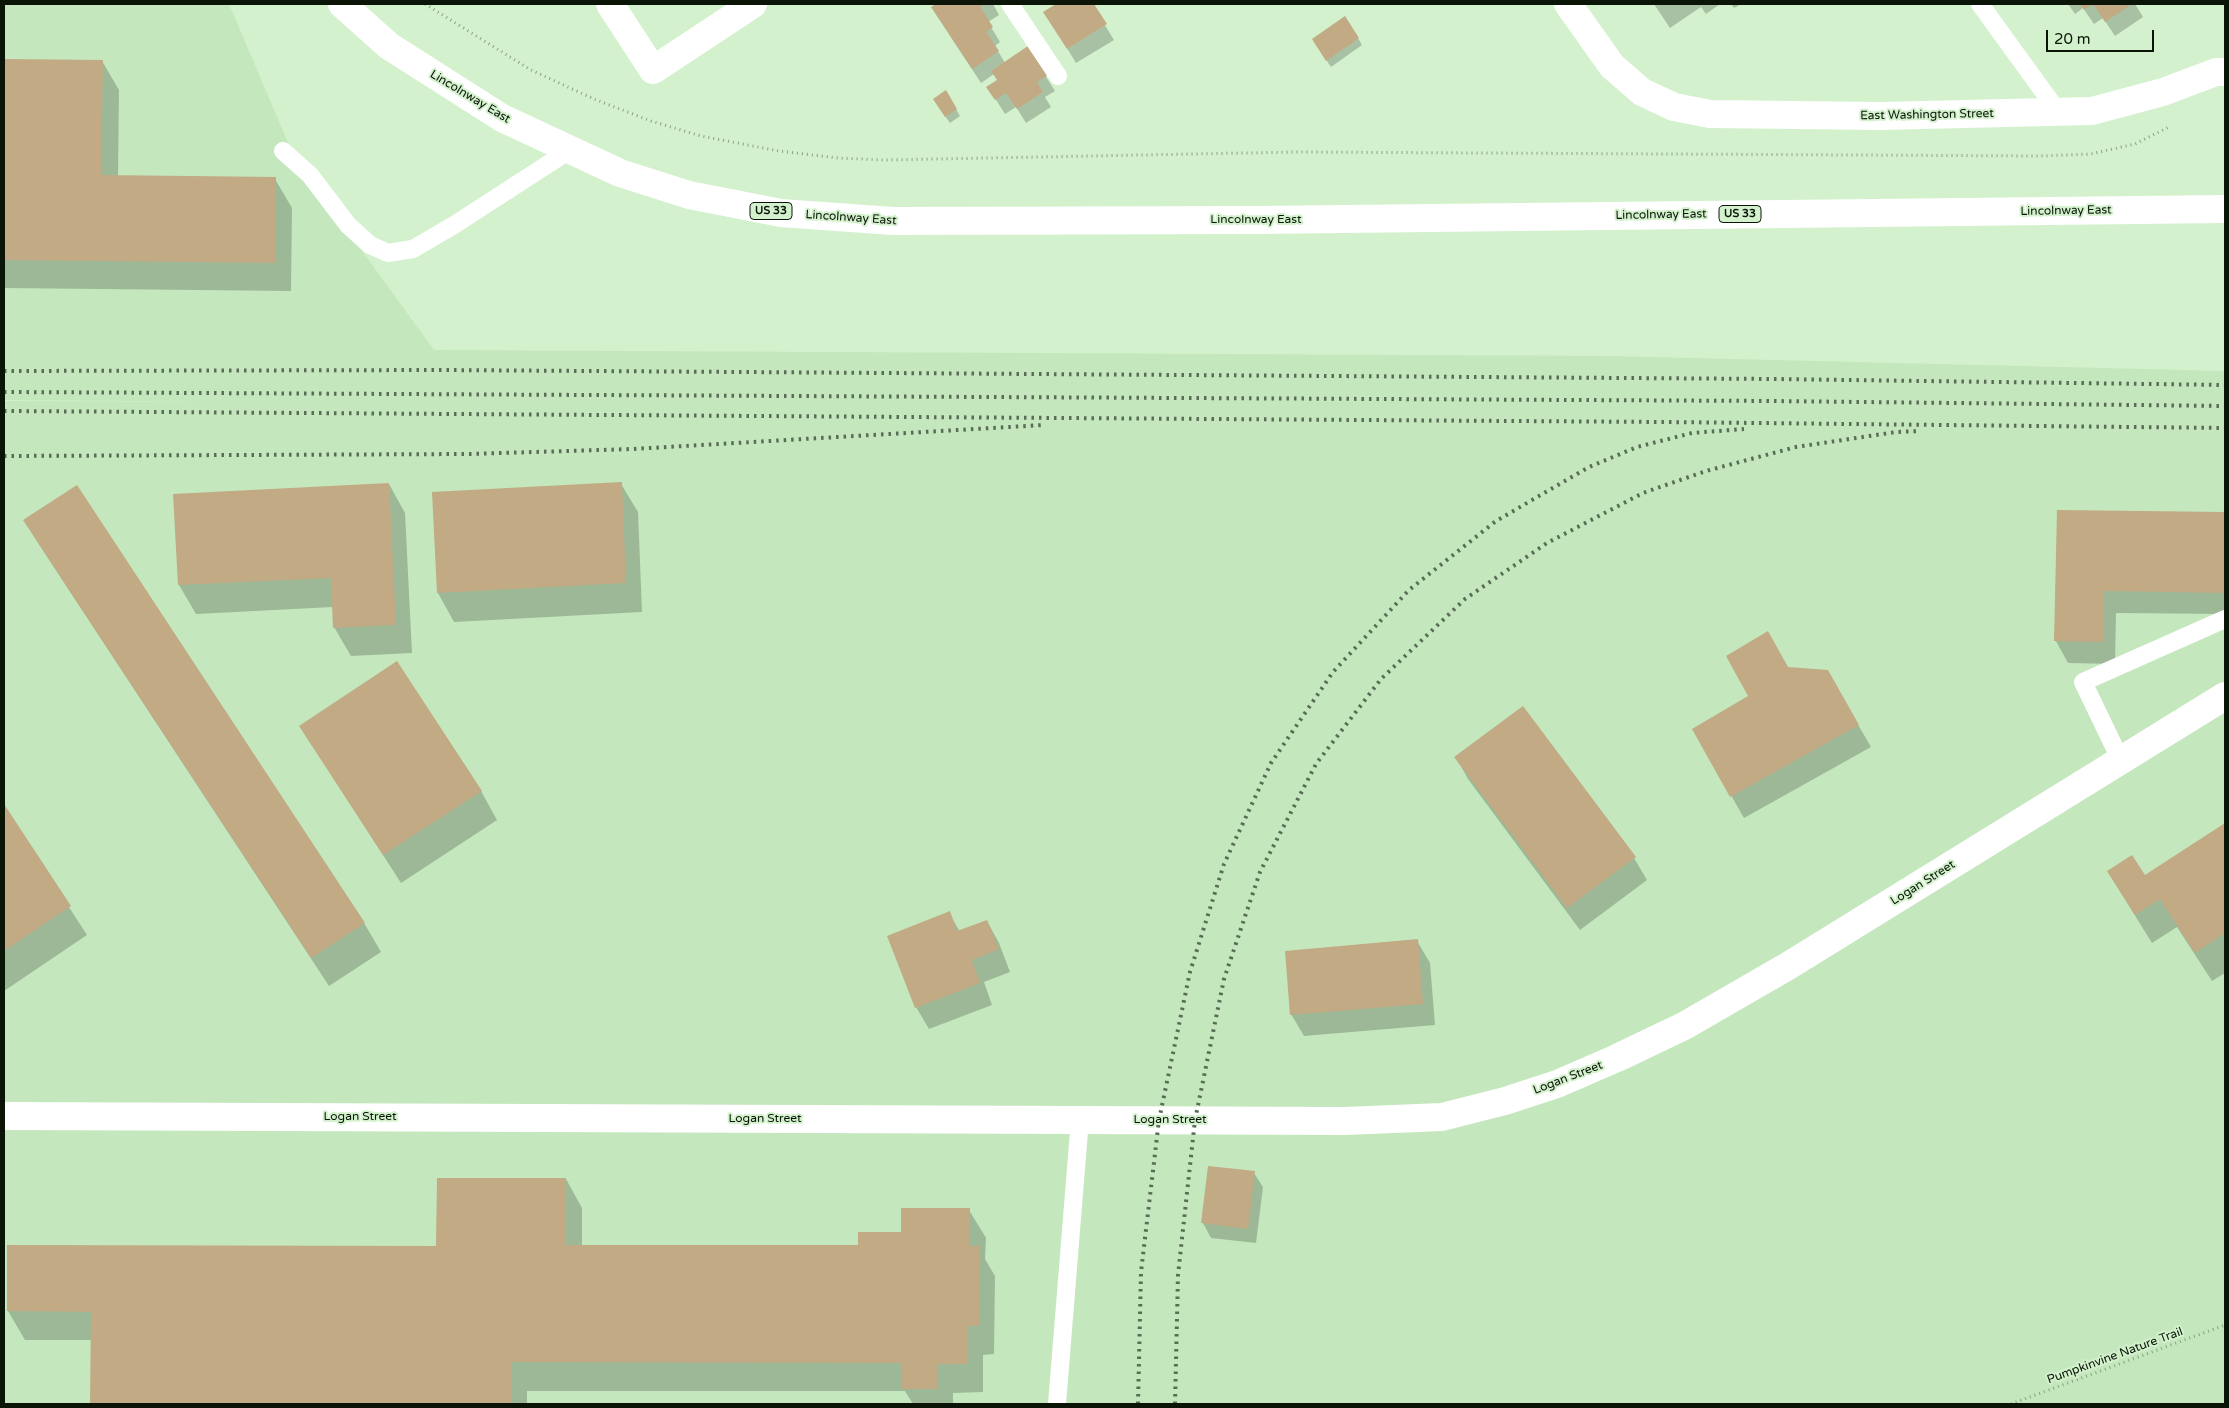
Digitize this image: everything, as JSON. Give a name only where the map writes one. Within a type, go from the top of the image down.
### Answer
[{"type":"main road","name":"Lincolnway East","points":[[342,4],[389,46],[502,118],[620,173],[689,195],[781,213],[893,221],[1255,220],[2225,209]]},
{"type":"main road","points":[[610,4],[653,70],[754,4]]},
{"type":"main road","name":"East Washington Street","points":[[1568,4],[1612,66],[1629,82],[1642,92],[1674,107],[1710,114],[1880,116],[2092,111],[2126,103],[2216,72],[2225,72]]},
{"type":"main road","name":"Logan Street","points":[[4,1116],[1345,1121],[1442,1117],[1505,1102],[1557,1084],[1618,1058],[1684,1026],[1753,986],[2225,696]]},
{"type":"lane","points":[[1010,4],[1058,76]]},
{"type":"lane","points":[[1980,4],[2059,112]]},
{"type":"lane","points":[[283,151],[310,175],[348,225],[370,245],[388,253],[413,249],[570,150]]},
{"type":"lane","points":[[2121,761],[2083,682],[2225,619]]},
{"type":"lane","points":[[1057,1404],[1080,1120]]},
{"type":"path","points":[[425,4],[531,70],[594,99],[651,121],[702,136],[779,151],[838,158],[884,160],[1297,152],[2039,156],[2090,154],[2135,144],[2179,122]]},
{"type":"path","name":"Pumpkinvine Nature Trail","points":[[2011,1404],[2225,1324]]},
{"type":"shaded area","points":[[4,4],[229,4],[306,185],[357,244],[434,350],[1609,356],[2225,371],[2225,1403],[4,1404],[4,401],[256,402],[4,400]]},
{"type":"building","points":[[936,4],[985,4],[980,7],[993,27],[986,32],[999,51],[972,69],[931,7]]},
{"type":"building","points":[[1056,4],[1094,4],[1107,24],[1067,49],[1043,12]]},
{"type":"building","points":[[2080,4],[2093,4],[2084,10]]},
{"type":"building","points":[[2093,4],[2132,4],[2105,22]]},
{"type":"building","points":[[1345,16],[1359,38],[1326,61],[1312,39]]},
{"type":"building","points":[[1028,46],[1048,75],[1037,82],[1043,92],[1017,109],[1006,93],[995,100],[986,87],[997,80],[991,71]]},
{"type":"building","points":[[4,59],[103,60],[101,175],[276,177],[275,263],[4,260]]},
{"type":"building","points":[[946,90],[957,109],[945,117],[933,99]]},
{"type":"building","points":[[622,482],[626,583],[437,593],[432,492]]},
{"type":"building","points":[[389,483],[396,625],[333,628],[331,578],[178,585],[173,494]]},
{"type":"building","points":[[77,485],[365,923],[311,958],[23,520]]},
{"type":"building","points":[[2057,510],[2225,512],[2225,593],[2104,591],[2103,642],[2054,641]]},
{"type":"building","points":[[1768,631],[1788,667],[1828,670],[1859,725],[1730,797],[1692,729],[1748,696],[1726,656]]},
{"type":"building","points":[[397,661],[482,791],[383,855],[299,726]]},
{"type":"building","points":[[1523,706],[1636,857],[1567,908],[1454,757]]},
{"type":"building","points":[[4,804],[71,906],[4,951]]},
{"type":"building","points":[[2225,823],[2225,933],[2195,953],[2160,899],[2135,915],[2107,871],[2132,855],[2145,875]]},
{"type":"building","points":[[950,911],[957,931],[987,920],[999,949],[972,960],[980,983],[915,1008],[887,936]]},
{"type":"building","points":[[1418,939],[1423,1004],[1290,1015],[1285,951]]},
{"type":"building","points":[[1208,1166],[1255,1171],[1248,1229],[1201,1223]]},
{"type":"building","points":[[437,1178],[566,1178],[566,1245],[858,1245],[858,1232],[901,1232],[901,1208],[970,1208],[969,1246],[979,1246],[979,1326],[967,1326],[967,1364],[937,1364],[937,1389],[902,1389],[902,1363],[511,1362],[511,1404],[90,1404],[91,1312],[7,1311],[7,1245],[436,1246]]},
{"type":"railway","points":[[4,371],[443,370],[1774,379],[2225,385]]},
{"type":"railway","points":[[4,392],[1772,401],[2225,406]]},
{"type":"railway","points":[[4,411],[1664,422],[2225,428]]},
{"type":"railway","points":[[4,456],[468,454],[633,449],[1043,425]]},
{"type":"railway","points":[[1138,1404],[1141,1272],[1159,1120],[1190,972],[1224,864],[1271,763],[1333,672],[1409,590],[1496,521],[1589,467],[1637,447],[1692,433],[1744,429]]},
{"type":"railway","points":[[1175,1404],[1178,1275],[1195,1120],[1224,979],[1260,872],[1316,764],[1381,679],[1465,599],[1547,543],[1643,493],[1706,471],[1796,447],[1896,432],[1921,431]]}]
